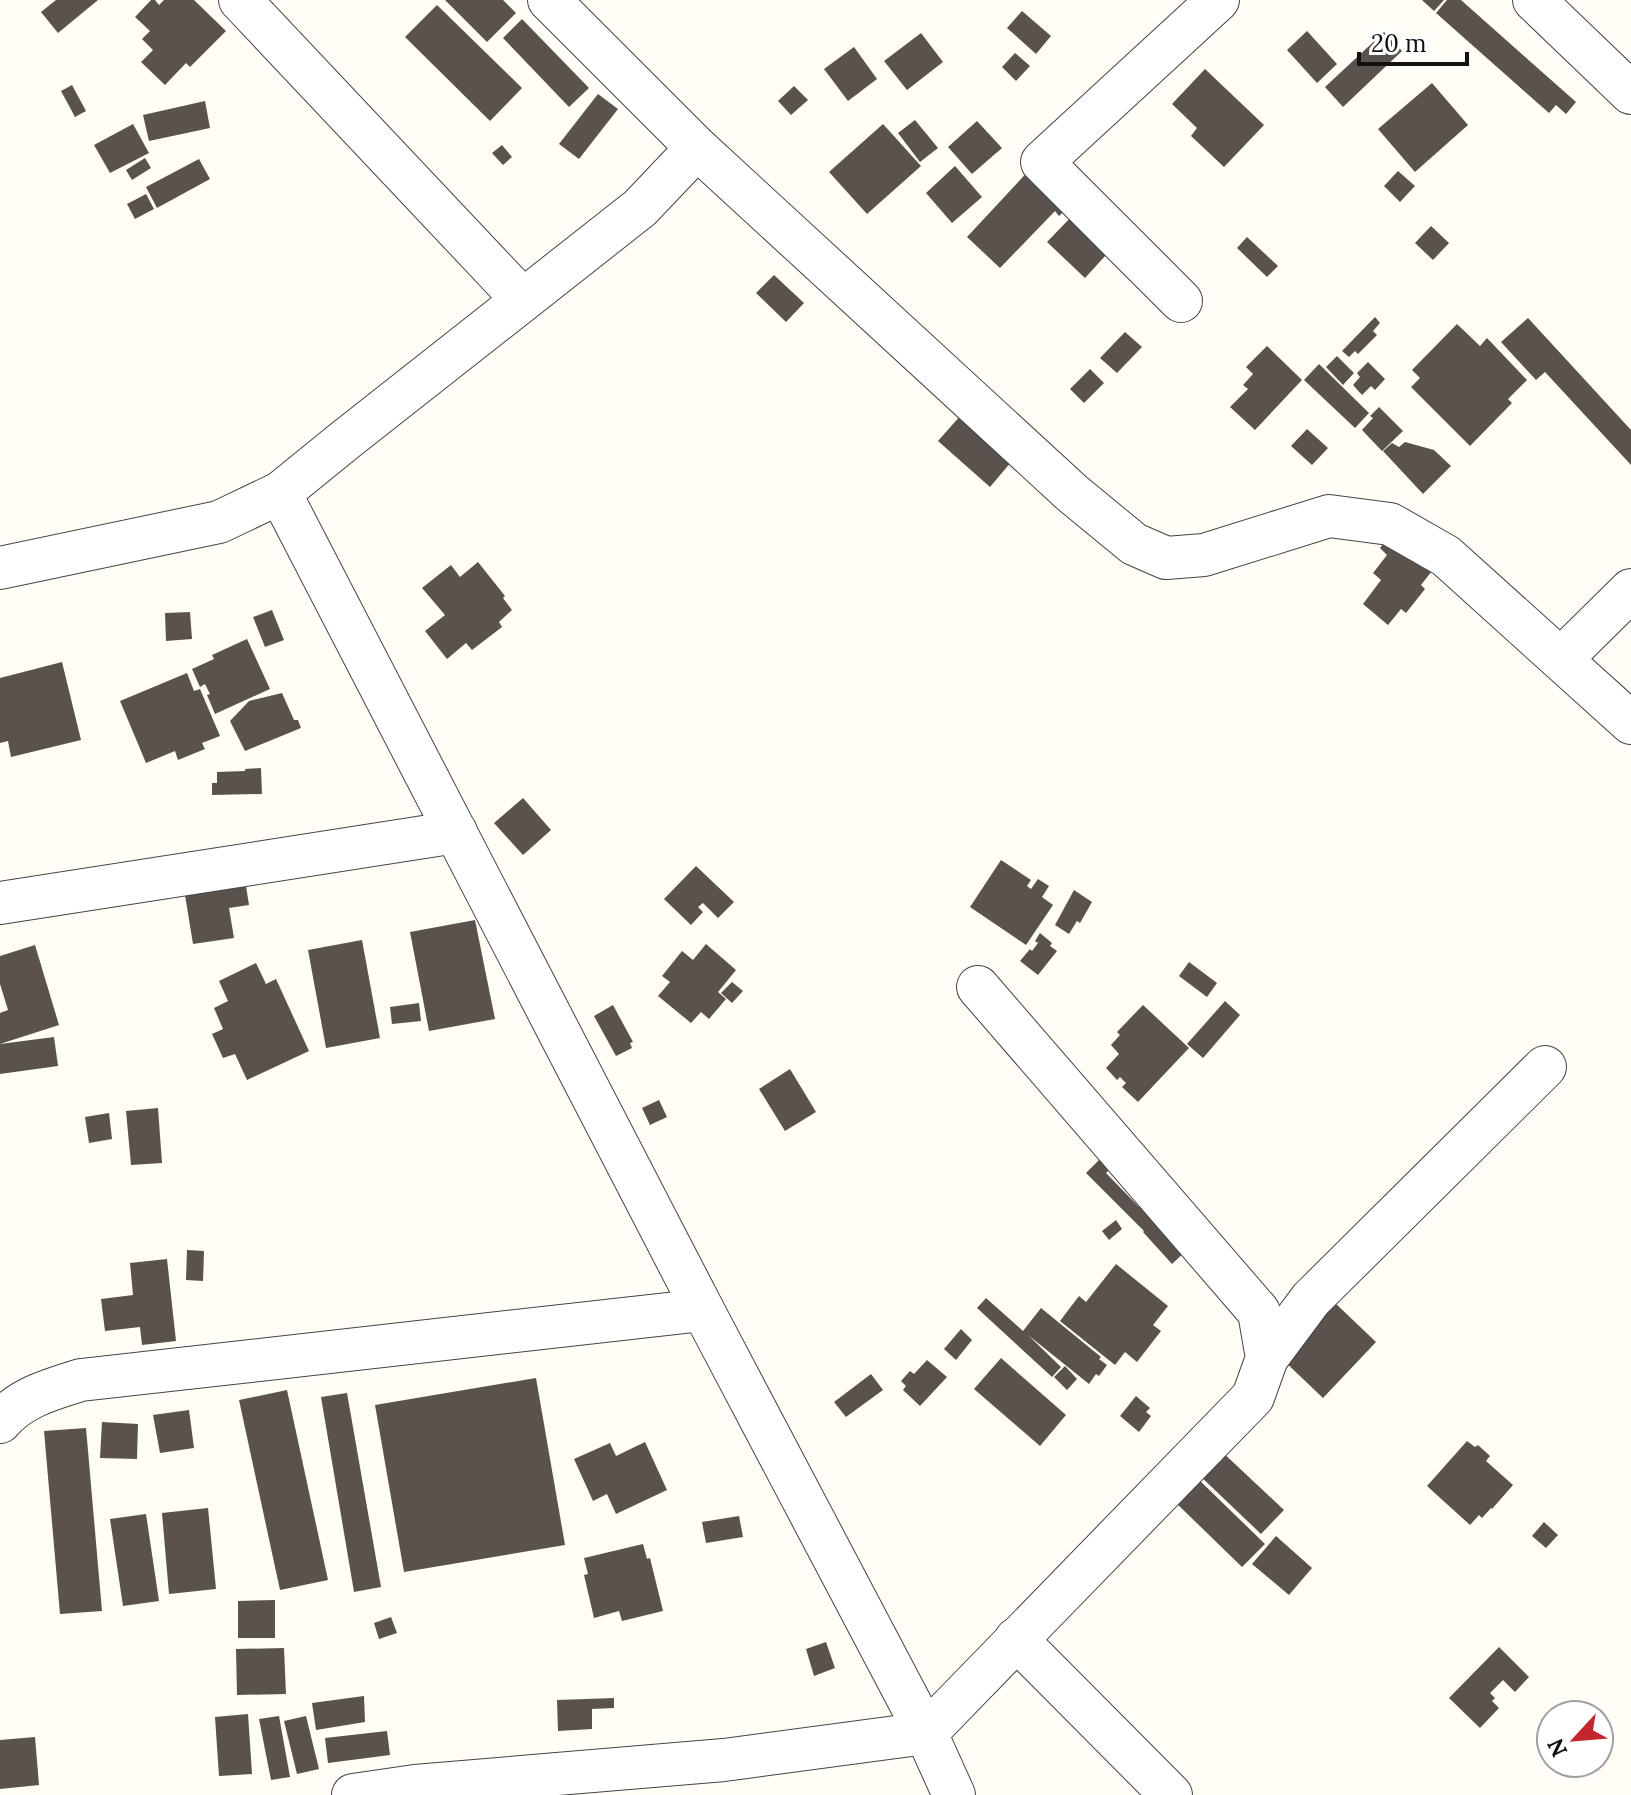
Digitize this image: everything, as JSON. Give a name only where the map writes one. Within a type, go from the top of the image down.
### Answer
[{"type":"street","points":[[240,0],[522,299]]},
{"type":"street","points":[[549,0],[697,148],[1072,493],[1134,544],[1166,558],[1204,555],[1329,516],[1390,524],[1446,556],[1631,723]]},
{"type":"street","points":[[1181,301],[1042,162],[1218,0]]},
{"type":"street","points":[[1534,0],[1631,93]]},
{"type":"street","points":[[0,568],[219,522],[280,493],[640,208],[697,148]]},
{"type":"street","points":[[280,493],[926,1733],[954,1795]]},
{"type":"street","points":[[1561,659],[1631,590]]},
{"type":"street","points":[[0,903],[456,832]]},
{"type":"street","points":[[978,987],[1259,1312],[1267,1358]]},
{"type":"street","points":[[353,1795],[415,1786],[724,1760],[926,1733],[1253,1397],[1267,1358],[1311,1299],[1545,1067]]},
{"type":"street","points":[[0,1422],[34,1395],[81,1380],[703,1310]]},
{"type":"street","points":[[1016,1639],[1171,1795]]},
{"type":"building","points":[[56,0],[98,0],[58,33],[41,12]]},
{"type":"building","points":[[151,0],[159,5],[164,0],[194,0],[226,31],[190,67],[186,63],[165,85],[141,62],[153,50],[142,39],[150,31],[135,17]]},
{"type":"building","points":[[445,0],[503,0],[516,13],[487,42]]},
{"type":"building","points":[[1422,0],[1444,0],[1434,11]]},
{"type":"building","points":[[1447,0],[1461,0],[1576,102],[1566,114],[1556,105],[1549,113],[1436,13]]},
{"type":"building","points":[[437,5],[522,88],[490,121],[405,37]]},
{"type":"building","points":[[1022,11],[1051,36],[1036,54],[1007,28]]},
{"type":"building","points":[[522,19],[589,88],[569,107],[503,38]]},
{"type":"building","points":[[1307,31],[1337,64],[1317,83],[1287,50]]},
{"type":"building","points":[[1384,32],[1402,51],[1343,107],[1325,87]]},
{"type":"building","points":[[921,33],[943,62],[907,90],[884,61]]},
{"type":"building","points":[[854,47],[877,79],[848,101],[824,69]]},
{"type":"building","points":[[1015,53],[1030,66],[1016,81],[1002,67]]},
{"type":"building","points":[[1205,69],[1264,125],[1224,167],[1191,136],[1197,128],[1172,104]]},
{"type":"building","points":[[1432,83],[1468,125],[1415,172],[1378,129]]},
{"type":"building","points":[[72,85],[86,111],[75,117],[61,91]]},
{"type":"building","points":[[794,86],[808,100],[791,115],[778,101]]},
{"type":"building","points":[[598,94],[618,109],[579,159],[559,144]]},
{"type":"building","points":[[205,101],[210,128],[149,141],[143,115]]},
{"type":"building","points":[[915,120],[938,148],[920,162],[898,133]]},
{"type":"building","points":[[977,121],[1002,148],[972,174],[948,147]]},
{"type":"building","points":[[133,124],[149,153],[110,173],[94,145]]},
{"type":"building","points":[[883,124],[921,166],[867,214],[829,172]]},
{"type":"building","points":[[502,145],[512,157],[503,165],[492,153]]},
{"type":"building","points":[[145,158],[151,168],[132,180],[126,170]]},
{"type":"building","points":[[199,159],[210,179],[157,208],[146,187]]},
{"type":"building","points":[[1034,165],[1116,244],[1085,278],[1047,242],[1072,216],[1065,210],[1059,216],[1055,211],[1000,268],[967,237]]},
{"type":"building","points":[[955,166],[982,197],[952,223],[926,193]]},
{"type":"building","points":[[1398,171],[1415,186],[1400,202],[1384,186]]},
{"type":"building","points":[[146,194],[154,209],[135,219],[127,204]]},
{"type":"building","points":[[1431,226],[1449,243],[1433,260],[1415,243]]},
{"type":"building","points":[[1247,237],[1278,266],[1267,277],[1237,248]]},
{"type":"building","points":[[774,275],[804,303],[786,322],[756,293]]},
{"type":"building","points":[[1375,317],[1380,323],[1373,331],[1377,335],[1358,354],[1355,351],[1349,357],[1342,351]]},
{"type":"building","points":[[1528,318],[1631,430],[1631,465],[1545,372],[1536,380],[1501,342]]},
{"type":"building","points":[[1457,324],[1480,346],[1487,338],[1527,380],[1508,399],[1512,403],[1470,446],[1411,387],[1420,378],[1412,370]]},
{"type":"building","points":[[1125,332],[1142,347],[1117,373],[1100,358]]},
{"type":"building","points":[[1267,346],[1302,380],[1255,430],[1230,407],[1248,389],[1243,385],[1253,374],[1246,367]]},
{"type":"building","points":[[1337,356],[1354,373],[1343,385],[1326,367]]},
{"type":"building","points":[[1368,362],[1385,379],[1375,390],[1371,386],[1362,395],[1353,385],[1360,377],[1357,373]]},
{"type":"building","points":[[1319,364],[1369,413],[1355,428],[1304,380]]},
{"type":"building","points":[[1090,369],[1104,383],[1084,403],[1070,389]]},
{"type":"building","points":[[1379,407],[1403,431],[1382,451],[1362,430]]},
{"type":"building","points":[[961,415],[1012,461],[990,487],[938,441]]},
{"type":"building","points":[[1307,429],[1328,448],[1312,465],[1291,446]]},
{"type":"building","points":[[1405,442],[1434,450],[1451,466],[1423,494],[1383,451],[1392,443],[1399,447]]},
{"type":"building","points":[[1392,532],[1435,567],[1421,585],[1425,589],[1406,613],[1401,609],[1388,625],[1363,604],[1381,580],[1373,573],[1387,555],[1380,548]]},
{"type":"building","points":[[478,562],[512,610],[499,622],[502,627],[472,650],[466,643],[447,659],[425,631],[445,615],[422,588],[451,565],[460,577]]},
{"type":"building","points":[[272,610],[284,640],[265,647],[253,617]]},
{"type":"building","points":[[190,612],[192,639],[166,641],[165,613]]},
{"type":"building","points":[[247,639],[270,689],[215,714],[205,684],[200,687],[192,669],[214,659],[212,655]]},
{"type":"building","points":[[62,662],[81,740],[11,757],[8,741],[0,743],[0,678]]},
{"type":"building","points":[[187,673],[194,691],[200,689],[220,736],[202,743],[205,749],[178,760],[175,751],[146,763],[120,701]]},
{"type":"building","points":[[282,693],[301,728],[245,751],[230,721],[249,701]]},
{"type":"building","points":[[261,768],[262,794],[212,795],[212,783],[217,783],[217,772]]},
{"type":"building","points":[[523,798],[551,830],[523,855],[494,823]]},
{"type":"building","points":[[1001,860],[1031,880],[1027,886],[1031,889],[1038,879],[1049,886],[1042,897],[1053,905],[1026,945],[970,907]]},
{"type":"building","points":[[696,866],[734,902],[718,918],[703,903],[698,907],[703,912],[691,925],[664,899]]},
{"type":"building","points":[[245,880],[249,905],[229,908],[234,938],[193,944],[184,889]]},
{"type":"building","points":[[1074,890],[1092,902],[1080,923],[1077,921],[1069,934],[1055,925]]},
{"type":"building","points":[[475,920],[495,1019],[429,1031],[410,932]]},
{"type":"building","points":[[1040,933],[1057,951],[1038,975],[1020,961],[1038,943],[1035,941]]},
{"type":"building","points":[[362,940],[380,1038],[326,1048],[308,950]]},
{"type":"building","points":[[706,944],[736,970],[718,992],[726,999],[709,1019],[701,1012],[691,1023],[658,996],[670,982],[662,976],[682,951],[693,960]]},
{"type":"building","points":[[35,945],[59,1025],[0,1044],[0,1013],[8,1010],[0,984],[0,956]]},
{"type":"building","points":[[1189,962],[1217,983],[1207,997],[1179,976]]},
{"type":"building","points":[[256,963],[266,984],[276,979],[309,1051],[247,1080],[235,1054],[223,1058],[212,1034],[223,1029],[214,1008],[228,1001],[219,981]]},
{"type":"building","points":[[732,982],[743,991],[732,1003],[721,993]]},
{"type":"building","points":[[1225,1001],[1240,1015],[1203,1058],[1187,1044]]},
{"type":"building","points":[[419,1003],[421,1021],[392,1024],[390,1007]]},
{"type":"building","points":[[613,1005],[633,1042],[630,1043],[632,1048],[616,1056],[594,1016]]},
{"type":"building","points":[[1143,1005],[1189,1048],[1138,1102],[1122,1087],[1126,1083],[1120,1077],[1117,1080],[1106,1068],[1119,1054],[1111,1045],[1120,1035],[1117,1032]]},
{"type":"building","points":[[54,1037],[58,1066],[0,1074],[0,1044]]},
{"type":"building","points":[[790,1069],[816,1112],[785,1131],[759,1089]]},
{"type":"building","points":[[659,1100],[667,1117],[650,1125],[642,1108]]},
{"type":"building","points":[[158,1108],[162,1163],[131,1165],[126,1111]]},
{"type":"building","points":[[109,1113],[112,1139],[89,1143],[85,1117]]},
{"type":"building","points":[[1103,1156],[1113,1166],[1106,1173],[1139,1207],[1145,1202],[1189,1248],[1172,1264],[1086,1173]]},
{"type":"building","points":[[1116,1220],[1122,1229],[1109,1240],[1102,1231]]},
{"type":"building","points":[[187,1250],[204,1251],[203,1281],[186,1280]]},
{"type":"building","points":[[167,1259],[176,1341],[142,1345],[140,1327],[105,1331],[101,1299],[133,1295],[130,1263]]},
{"type":"building","points":[[1116,1264],[1168,1306],[1153,1325],[1161,1331],[1137,1362],[1125,1352],[1115,1365],[1060,1321],[1079,1296],[1086,1302]]},
{"type":"building","points":[[986,1298],[1023,1331],[1041,1308],[1107,1365],[1089,1384],[1028,1335],[1061,1367],[1052,1377],[977,1308]]},
{"type":"building","points":[[1333,1301],[1376,1342],[1323,1398],[1280,1357]]},
{"type":"building","points":[[961,1329],[972,1340],[956,1360],[944,1349]]},
{"type":"building","points":[[1001,1358],[1066,1415],[1040,1446],[974,1389]]},
{"type":"building","points":[[927,1360],[947,1377],[920,1406],[903,1390],[906,1386],[901,1381],[910,1371],[914,1374]]},
{"type":"building","points":[[1065,1366],[1077,1379],[1067,1390],[1054,1377]]},
{"type":"building","points":[[871,1374],[883,1390],[846,1417],[834,1402]]},
{"type":"building","points":[[536,1378],[565,1545],[404,1572],[375,1405]]},
{"type":"building","points":[[287,1390],[328,1580],[280,1590],[239,1400]]},
{"type":"building","points":[[347,1393],[381,1587],[354,1592],[321,1397]]},
{"type":"building","points":[[1136,1396],[1150,1408],[1146,1412],[1151,1416],[1139,1432],[1120,1416]]},
{"type":"building","points":[[189,1410],[194,1448],[160,1453],[153,1415]]},
{"type":"building","points":[[102,1422],[138,1424],[137,1459],[100,1458]]},
{"type":"building","points":[[86,1428],[102,1611],[60,1614],[44,1431]]},
{"type":"building","points":[[1467,1441],[1475,1447],[1478,1445],[1490,1456],[1486,1461],[1513,1485],[1492,1509],[1482,1518],[1479,1515],[1470,1525],[1427,1486]]},
{"type":"building","points":[[645,1442],[667,1490],[616,1514],[607,1494],[593,1501],[574,1459],[610,1443],[616,1456]]},
{"type":"building","points":[[1219,1449],[1284,1510],[1261,1534],[1197,1473]]},
{"type":"building","points":[[1195,1476],[1265,1544],[1242,1567],[1172,1499]]},
{"type":"building","points":[[208,1508],[216,1589],[169,1594],[162,1513]]},
{"type":"building","points":[[146,1514],[159,1601],[123,1606],[110,1519]]},
{"type":"building","points":[[739,1516],[743,1537],[706,1543],[702,1522]]},
{"type":"building","points":[[1544,1522],[1558,1535],[1546,1548],[1532,1536]]},
{"type":"building","points":[[1276,1536],[1312,1568],[1289,1595],[1252,1564]]},
{"type":"building","points":[[643,1544],[647,1559],[650,1558],[663,1611],[622,1621],[619,1611],[594,1618],[584,1575],[588,1574],[584,1558]]},
{"type":"building","points":[[275,1600],[275,1638],[238,1638],[238,1601]]},
{"type":"building","points":[[391,1617],[397,1633],[379,1639],[374,1623]]},
{"type":"building","points":[[826,1642],[835,1668],[814,1676],[806,1649]]},
{"type":"building","points":[[1499,1647],[1529,1677],[1515,1692],[1503,1680],[1490,1693],[1495,1698],[1492,1701],[1499,1708],[1480,1728],[1449,1698]]},
{"type":"building","points":[[284,1648],[286,1694],[237,1695],[236,1649]]},
{"type":"building","points":[[364,1696],[365,1722],[316,1730],[312,1703]]},
{"type":"building","points":[[614,1698],[614,1708],[592,1709],[592,1729],[558,1731],[557,1700]]},
{"type":"building","points":[[248,1714],[252,1774],[219,1776],[215,1717]]},
{"type":"building","points":[[279,1716],[290,1777],[271,1780],[259,1719]]},
{"type":"building","points":[[306,1716],[319,1769],[297,1774],[284,1721]]},
{"type":"building","points":[[387,1731],[390,1755],[328,1763],[325,1738]]},
{"type":"building","points":[[35,1737],[39,1785],[0,1789],[0,1740]]}]
